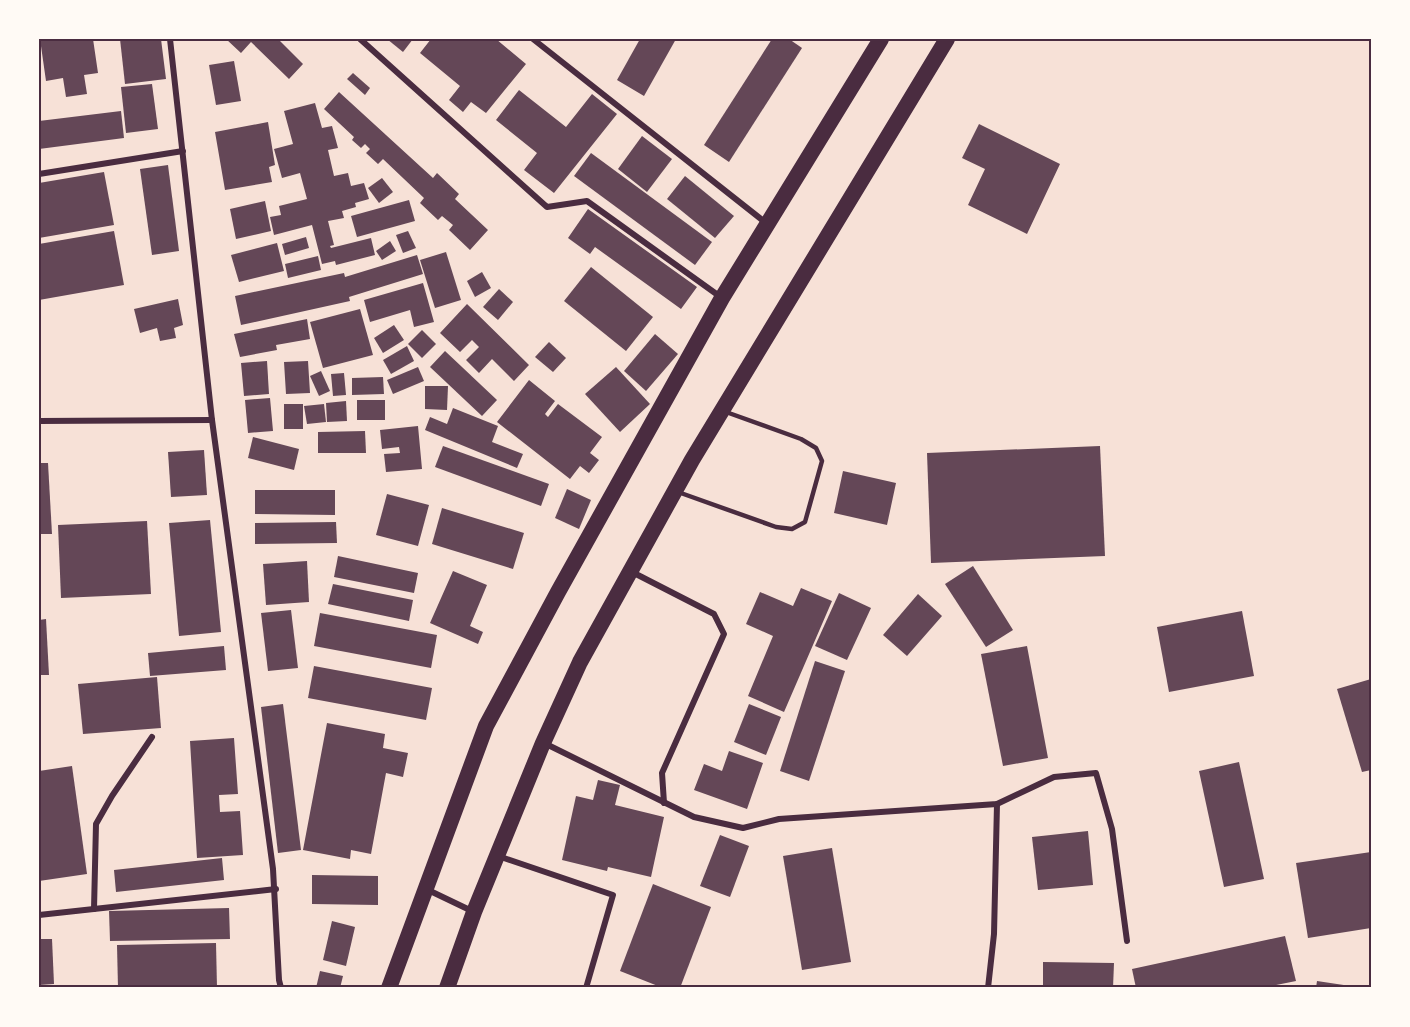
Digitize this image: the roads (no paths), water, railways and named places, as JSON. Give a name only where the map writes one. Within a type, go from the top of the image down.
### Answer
[{"type":"highway","points":[[389,988],[486,726],[563,582],[722,298],[881,39]]},
{"type":"highway","points":[[447,988],[474,912],[543,742],[580,662],[722,411],[947,39]]},
{"type":"street","points":[[170,39],[212,420],[276,889],[281,988]]},
{"type":"street","points":[[360,39],[547,207],[587,201],[722,298]]},
{"type":"street","points":[[533,39],[767,225]]},
{"type":"street","points":[[39,174],[183,151]]},
{"type":"street","points":[[39,421],[212,420]]},
{"type":"street","points":[[631,572],[714,614],[724,634],[662,773],[663,803]]},
{"type":"street","points":[[94,909],[96,824],[112,796],[153,737]]},
{"type":"street","points":[[543,742],[663,803],[694,816],[743,828],[779,819],[997,804],[1053,777],[1096,772],[1112,829],[1127,941]]},
{"type":"street","points":[[988,988],[994,934],[997,804]]},
{"type":"street","points":[[497,855],[613,895],[586,988]]},
{"type":"street","points":[[426,888],[474,912]]},
{"type":"street","points":[[39,915],[276,889]]},
{"type":"lane","points":[[675,491],[776,527],[792,529],[805,522],[822,461],[816,448],[801,439],[722,411]]}]
